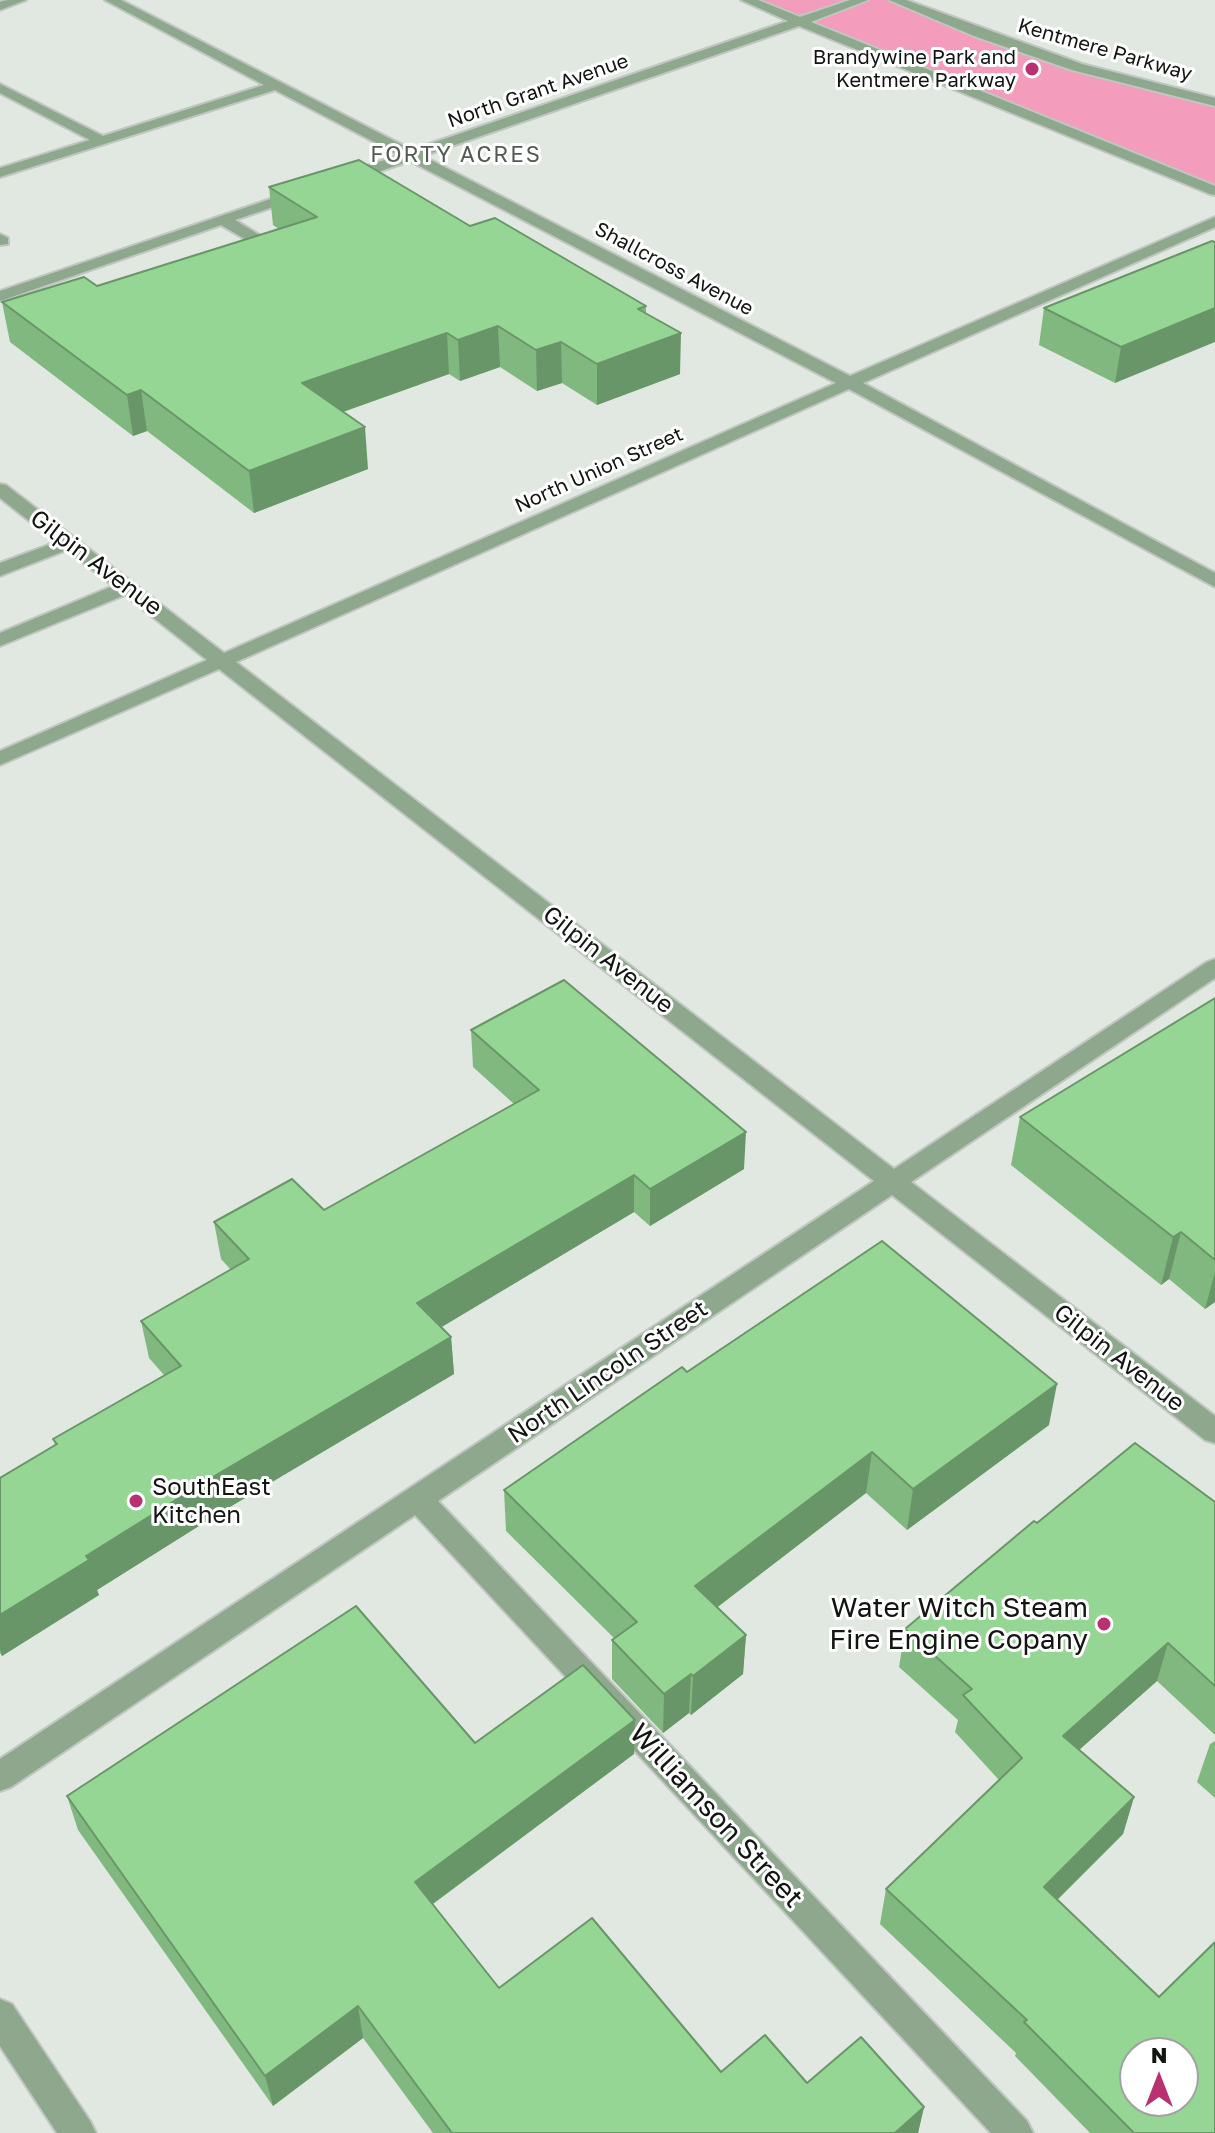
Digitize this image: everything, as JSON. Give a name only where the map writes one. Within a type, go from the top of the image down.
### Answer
[{"type":"street","points":[[0,6],[20,0]]},
{"type":"street","name":"Shallcross Avenue","points":[[111,0],[850,383],[1215,581]]},
{"type":"street","points":[[747,0],[1215,191]]},
{"type":"street","name":"North Grant Avenue","points":[[0,296],[862,0]]},
{"type":"street","name":"Kentmere Parkway","points":[[895,0],[1077,67],[1215,102]]},
{"type":"street","points":[[0,173],[278,85]]},
{"type":"street","points":[[0,88],[103,141]]},
{"type":"street","points":[[223,220],[265,247],[266,253],[242,263]]},
{"type":"street","name":"North Union Street","points":[[0,759],[1215,221]]},
{"type":"street","points":[[70,272],[90,287]]},
{"type":"street","name":"Gilpin Avenue","points":[[0,489],[1215,1432]]},
{"type":"street","points":[[0,570],[70,543]]},
{"type":"street","points":[[0,640],[128,587]]},
{"type":"street","name":"North Lincoln Street","points":[[0,1777],[1215,967]]},
{"type":"street","name":"Williamson Street","points":[[418,1499],[1015,2133]]},
{"type":"street","points":[[0,2016],[78,2133]]},
{"type":"shaded area","points":[[747,0],[895,0],[1077,67],[1215,102],[1215,191]]},
{"type":"building","points":[[359,160],[470,226],[495,218],[646,306],[638,309],[681,333],[597,364],[561,342],[536,350],[498,326],[458,340],[447,333],[302,383],[365,427],[249,471],[141,390],[127,395],[2,302],[84,277],[97,286],[317,217],[269,187]]},
{"type":"building","points":[[1215,242],[1215,308],[1121,347],[1044,308]]},
{"type":"building","points":[[564,980],[746,1132],[650,1189],[634,1175],[417,1303],[451,1337],[211,1478],[86,1556],[89,1560],[0,1615],[0,1478],[57,1444],[53,1439],[181,1366],[141,1321],[249,1259],[214,1222],[292,1179],[324,1210],[539,1090],[471,1030]]},
{"type":"building","points":[[1215,998],[1215,1260],[1181,1232],[1173,1237],[1020,1117]]},
{"type":"building","points":[[882,1241],[1057,1384],[913,1489],[872,1452],[695,1586],[746,1635],[664,1694],[612,1640],[637,1622],[504,1490],[682,1367],[687,1372]]},
{"type":"building","points":[[1135,1443],[1215,1502],[1215,1686],[1168,1643],[1063,1736],[1134,1797],[1044,1887],[1159,1997],[1215,1942],[1215,2133],[1134,2133],[1024,2022],[1027,2020],[886,1889],[1022,1758],[963,1695],[972,1689],[905,1629],[1034,1521],[1037,1523]]},
{"type":"building","points":[[356,1606],[475,1743],[583,1665],[635,1720],[415,1882],[499,1988],[592,1918],[721,2072],[765,2035],[807,2083],[861,2037],[924,2107],[895,2133],[452,2133],[358,2006],[265,2076],[67,1796]]},
{"type":"place","name":"Brandywine Park and Kentmere Parkway","points":[[1032,69]]},
{"type":"place","name":"SouthEast Kitchen","points":[[136,1501]]},
{"type":"place","name":"Water Witch Steam Fire Engine Copany","points":[[1104,1624]]},
{"type":"district","name":"FORTY ACRES","points":[[456,155]]}]
